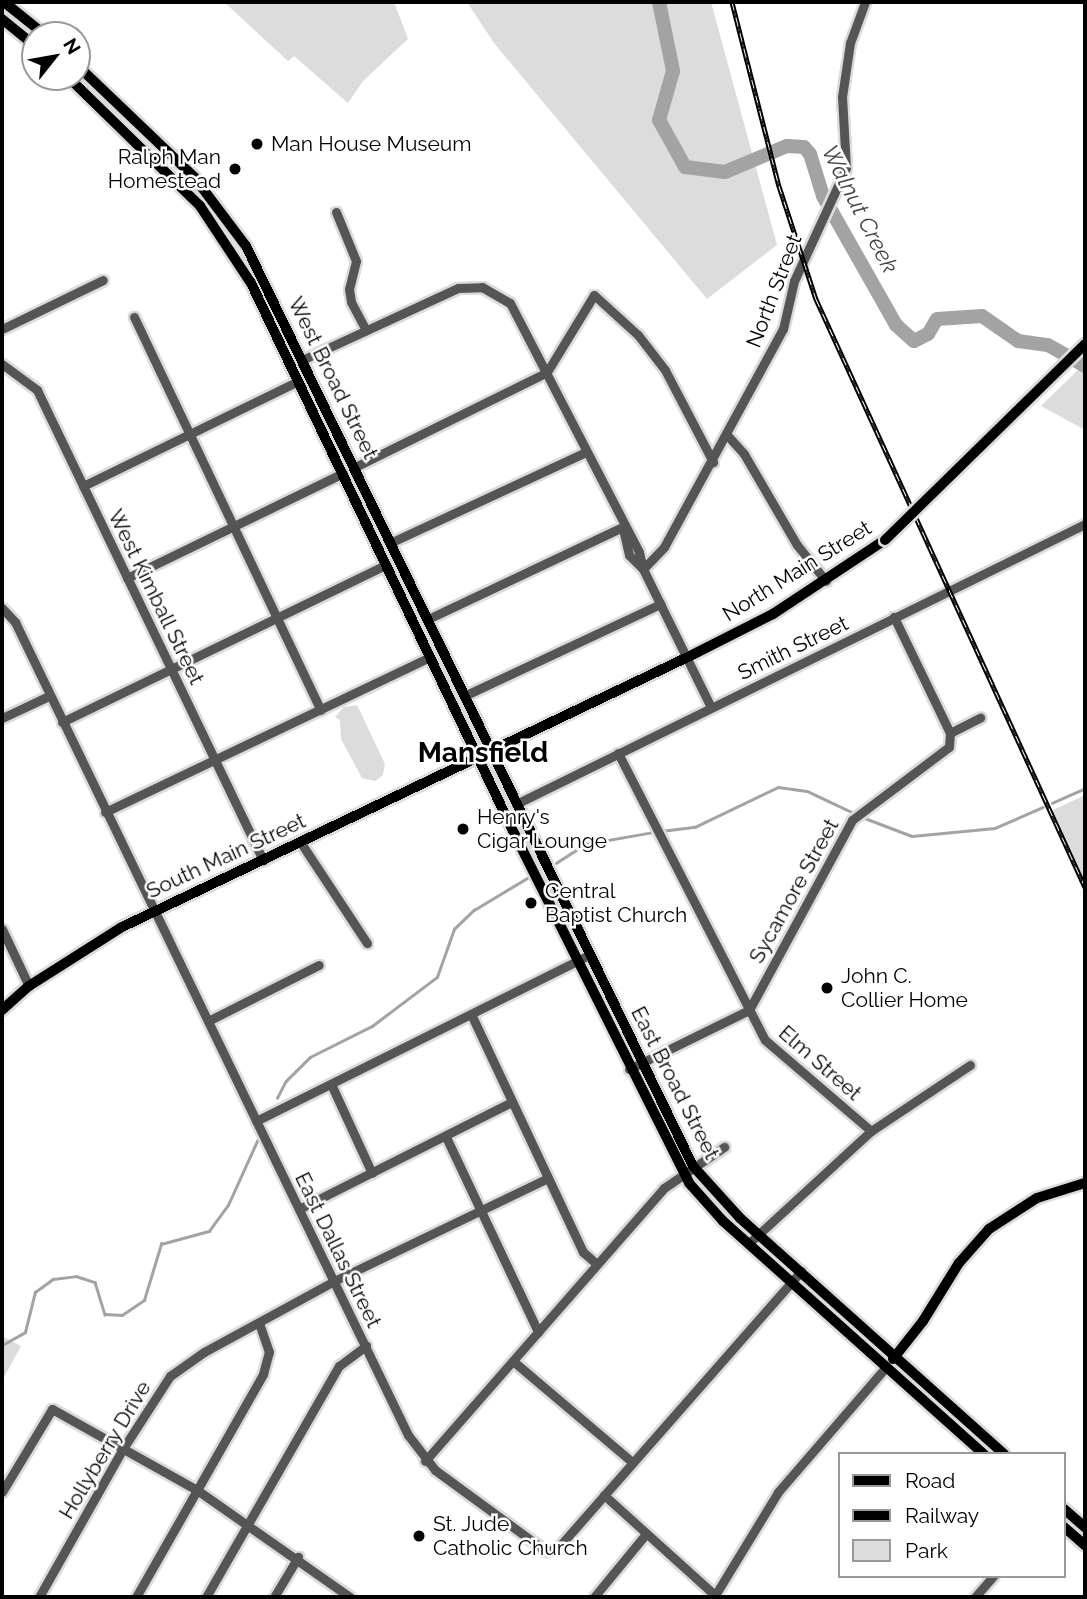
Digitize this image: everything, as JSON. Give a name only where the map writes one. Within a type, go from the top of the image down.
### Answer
[{"type":"main road","points":[[4,2],[28,21]]},
{"type":"main road","points":[[2,19],[21,35]]},
{"type":"main road","name":"West Broad Street","points":[[91,79],[211,197],[246,246],[392,542],[491,751]]},
{"type":"main road","name":"West Broad Street","points":[[83,91],[200,206],[251,283],[478,757]]},
{"type":"main road","points":[[104,110],[113,100]]},
{"type":"main road","points":[[200,206],[211,197]]},
{"type":"main road","name":"North Main Street","points":[[478,757],[687,658],[826,581],[885,540],[1085,344]]},
{"type":"main road","points":[[291,366],[302,360]]},
{"type":"main road","points":[[343,473],[355,467]]},
{"type":"main road","points":[[430,657],[442,651]]},
{"type":"main road","name":"East Broad Street","points":[[491,751],[693,1166],[757,1233],[1002,1452]]},
{"type":"main road","name":"South Main Street","points":[[2,1010],[29,986],[154,911],[302,843],[478,757]]},
{"type":"main road","name":"East Broad Street","points":[[478,757],[629,1069],[683,1173],[709,1208],[981,1451]]},
{"type":"main road","points":[[522,847],[534,842]]},
{"type":"main road","points":[[546,896],[558,890]]},
{"type":"main road","points":[[886,1367],[959,1263],[989,1228],[1037,1198],[1085,1183]]},
{"type":"main road","points":[[981,1451],[987,1438]]},
{"type":"main road","points":[[1066,1511],[1085,1527]]},
{"type":"main road","points":[[1066,1529],[1085,1545]]},
{"type":"street","name":"North Street","points":[[643,569],[664,547],[713,462],[783,329],[794,281],[841,181],[847,157],[842,97],[850,43],[865,2]]},
{"type":"street","points":[[336,212],[356,261],[349,289],[351,302],[366,330]]},
{"type":"street","points":[[2,329],[103,280]]},
{"type":"street","points":[[302,360],[458,288],[482,287],[510,303],[520,316],[623,527],[639,552],[643,569],[711,707]]},
{"type":"street","points":[[355,467],[547,372],[594,295],[638,335],[666,370],[713,462]]},
{"type":"street","points":[[134,317],[321,710]]},
{"type":"street","name":"West Kimball Street","points":[[2,364],[37,390],[263,860]]},
{"type":"street","points":[[83,486],[298,381]]},
{"type":"street","points":[[727,435],[744,454],[797,545],[826,581]]},
{"type":"street","points":[[392,542],[586,452]]},
{"type":"street","points":[[127,578],[343,473]]},
{"type":"street","name":"Smith Street","points":[[516,804],[1085,524]]},
{"type":"street","points":[[428,619],[623,527]]},
{"type":"street","points":[[62,722],[386,565]]},
{"type":"street","points":[[464,696],[660,604]]},
{"type":"street","name":"East Dallas Street","points":[[3,608],[16,622],[105,812],[425,1461],[483,1507],[552,1551],[604,1495]]},
{"type":"street","points":[[894,617],[950,733],[980,718]]},
{"type":"street","points":[[105,812],[216,762],[430,657]]},
{"type":"street","points":[[2,718],[49,696]]},
{"type":"street","name":"Sycamore Street","points":[[749,1010],[845,831],[860,813],[944,752],[951,742],[950,733]]},
{"type":"street","name":"Elm Street","points":[[618,753],[765,1040],[871,1130]]},
{"type":"street","points":[[302,843],[367,943]]},
{"type":"street","points":[[2,929],[29,986]]},
{"type":"street","points":[[256,1121],[589,955]]},
{"type":"street","points":[[208,1021],[319,965]]},
{"type":"street","points":[[629,1069],[749,1010]]},
{"type":"street","points":[[471,1014],[583,1252],[597,1264]]},
{"type":"street","points":[[748,1244],[757,1233],[827,1176],[871,1130],[970,1065]]},
{"type":"street","points":[[331,1084],[372,1173]]},
{"type":"street","points":[[299,1209],[512,1102]]},
{"type":"street","points":[[446,1137],[479,1212],[538,1332]]},
{"type":"street","points":[[425,1461],[597,1264],[683,1173],[724,1147]]},
{"type":"street","name":"Hollyberry Drive","points":[[39,1597],[124,1447],[170,1376],[334,1281],[548,1178]]},
{"type":"street","points":[[801,1271],[604,1495],[715,1597],[748,1533],[778,1492],[886,1367]]},
{"type":"street","points":[[136,1597],[263,1374],[269,1352],[259,1323]]},
{"type":"street","points":[[206,1597],[340,1366],[366,1346]]},
{"type":"street","points":[[513,1361],[632,1462]]},
{"type":"street","points":[[2,1492],[52,1409],[197,1490],[298,1557],[350,1597]]},
{"type":"street","points":[[594,1597],[646,1535]]},
{"type":"street","points":[[274,1597],[298,1557]]},
{"type":"street","points":[[975,1597],[991,1578]]},
{"type":"green space","points":[[224,2],[394,2],[408,39],[363,81],[348,103],[294,56],[288,61]]},
{"type":"green space","points":[[467,2],[711,2],[777,245],[707,299],[494,43]]},
{"type":"green space","points":[[1085,363],[1085,430],[1041,406]]},
{"type":"green space","points":[[357,705],[385,764],[383,775],[375,781],[362,778],[341,739],[340,720],[335,717],[344,707]]},
{"type":"green space","points":[[1085,795],[1085,893],[1051,811]]},
{"type":"green space","points":[[2,1336],[21,1346],[2,1381]]},
{"type":"waterway","name":"Walnut Creek","points":[[659,2],[673,71],[659,120],[685,167],[725,172],[787,146],[804,147],[810,154],[823,196],[896,325],[914,341],[928,334],[937,319],[982,316],[1018,341],[1048,345],[1085,366]]},
{"type":"waterway","points":[[661,831],[695,827],[778,787],[807,791],[856,814]]},
{"type":"waterway","points":[[1052,803],[1085,788]]},
{"type":"waterway","points":[[862,817],[912,836],[995,828],[1043,807]]},
{"type":"waterway","points":[[556,863],[585,844],[654,832]]},
{"type":"waterway","points":[[277,1098],[285,1082],[310,1057],[372,1026],[437,977],[454,929],[474,910],[529,877]]},
{"type":"waterway","points":[[2,1345],[25,1332],[35,1292],[53,1279],[76,1276],[95,1282],[105,1314],[122,1315],[144,1300],[161,1244],[209,1231],[228,1205],[258,1139]]},
{"type":"railway","points":[[732,2],[779,186],[816,299],[1085,887]]},
{"type":"place","name":"Man House Museum","points":[[257,144]]},
{"type":"place","name":"Ralph Man Homestead","points":[[235,169]]},
{"type":"place","name":"Henry's Cigar Lounge","points":[[463,829]]},
{"type":"place","name":"Central Baptist Church","points":[[531,903]]},
{"type":"place","name":"John C. Collier Home","points":[[827,988]]},
{"type":"place","name":"St. Jude Catholic Church","points":[[419,1536]]},
{"type":"district","name":"Mansfield","points":[[483,753]]}]
